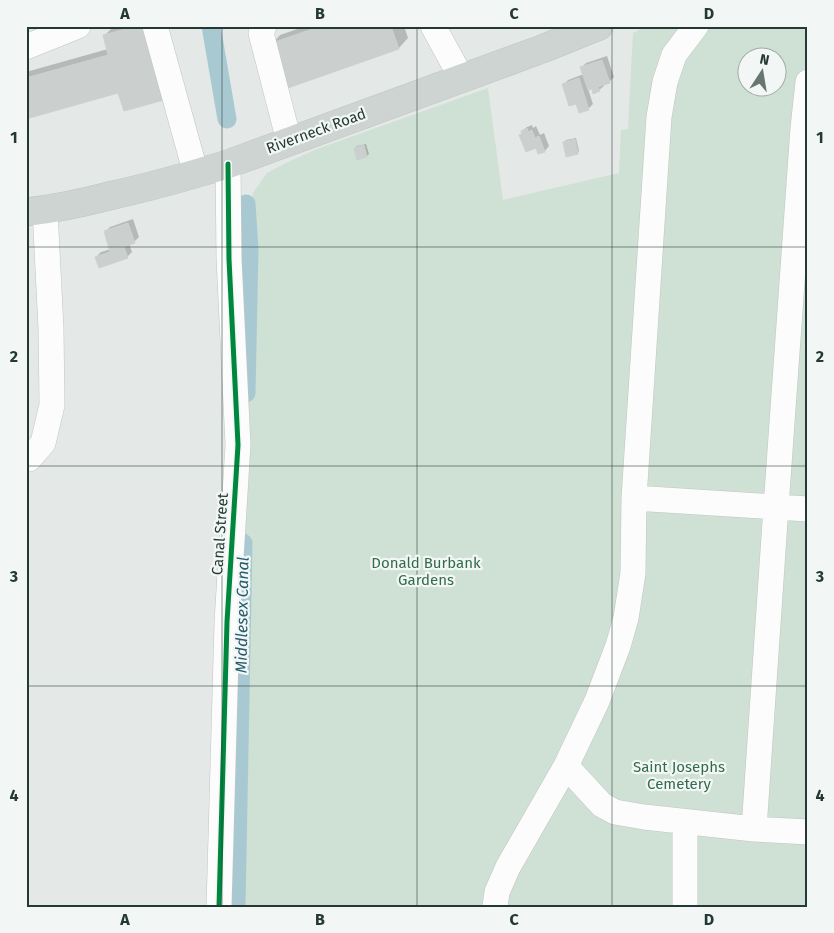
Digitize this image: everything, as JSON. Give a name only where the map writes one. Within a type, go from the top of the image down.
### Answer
[{"type":"main road","name":"Riverneck Road","points":[[36,211],[134,191],[228,164],[577,36],[599,26]]},
{"type":"street","points":[[26,47],[78,26]]},
{"type":"street","points":[[155,26],[196,174]]},
{"type":"street","points":[[264,26],[261,33],[289,141]]},
{"type":"street","points":[[433,26],[462,78]]},
{"type":"street","points":[[495,907],[497,892],[508,867],[566,766],[597,701],[618,646],[626,618],[633,573],[634,498],[659,117],[665,82],[674,55],[696,26]]},
{"type":"street","points":[[754,829],[776,507],[799,304],[808,82]]},
{"type":"street","name":"Canal Street","points":[[219,907],[227,622],[238,445],[229,259],[228,164]]},
{"type":"street","points":[[26,459],[29,459],[43,443],[52,405],[51,329],[36,211]]},
{"type":"street","points":[[634,498],[808,509]]},
{"type":"street","points":[[566,766],[602,805],[615,812],[685,822],[808,832]]},
{"type":"street","points":[[685,822],[685,907]]},
{"type":"green space","points":[[647,26],[808,26],[808,907],[229,907],[239,543],[242,249],[253,193],[267,173],[317,149],[488,88],[503,200],[619,173],[621,130],[628,129],[633,33]]},
{"type":"building","points":[[136,26],[143,26],[164,100],[124,111],[118,93],[26,119],[26,78],[108,55],[103,35]]},
{"type":"building","points":[[321,26],[391,26],[399,49],[285,89],[269,44]]},
{"type":"building","points":[[602,60],[610,83],[598,87],[600,91],[593,94],[592,89],[588,90],[580,67]]},
{"type":"building","points":[[579,78],[589,110],[579,113],[576,104],[569,106],[562,84]]},
{"type":"building","points":[[527,128],[528,132],[532,130],[535,138],[539,136],[545,152],[538,154],[536,148],[526,152],[519,135],[522,134],[521,131]]},
{"type":"building","points":[[575,139],[578,154],[566,157],[563,142]]},
{"type":"building","points":[[364,145],[367,157],[357,160],[354,148]]},
{"type":"building","points":[[128,223],[135,243],[124,247],[128,258],[99,268],[95,257],[110,252],[104,231]]},
{"type":"waterway","name":"Middlesex Canal","points":[[211,26],[227,119]]},
{"type":"waterway","name":"Middlesex Canal","points":[[246,204],[249,249],[246,393]]},
{"type":"waterway","name":"Middlesex Canal","points":[[236,907],[243,543]]},
{"type":"cycle path","points":[[219,907],[227,622],[238,445],[229,259],[228,164]]},
{"type":"park label","name":"Donald Burbank Gardens","points":[[426,572]]},
{"type":"park label","name":"Saint Josephs Cemetery","points":[[679,776]]}]
